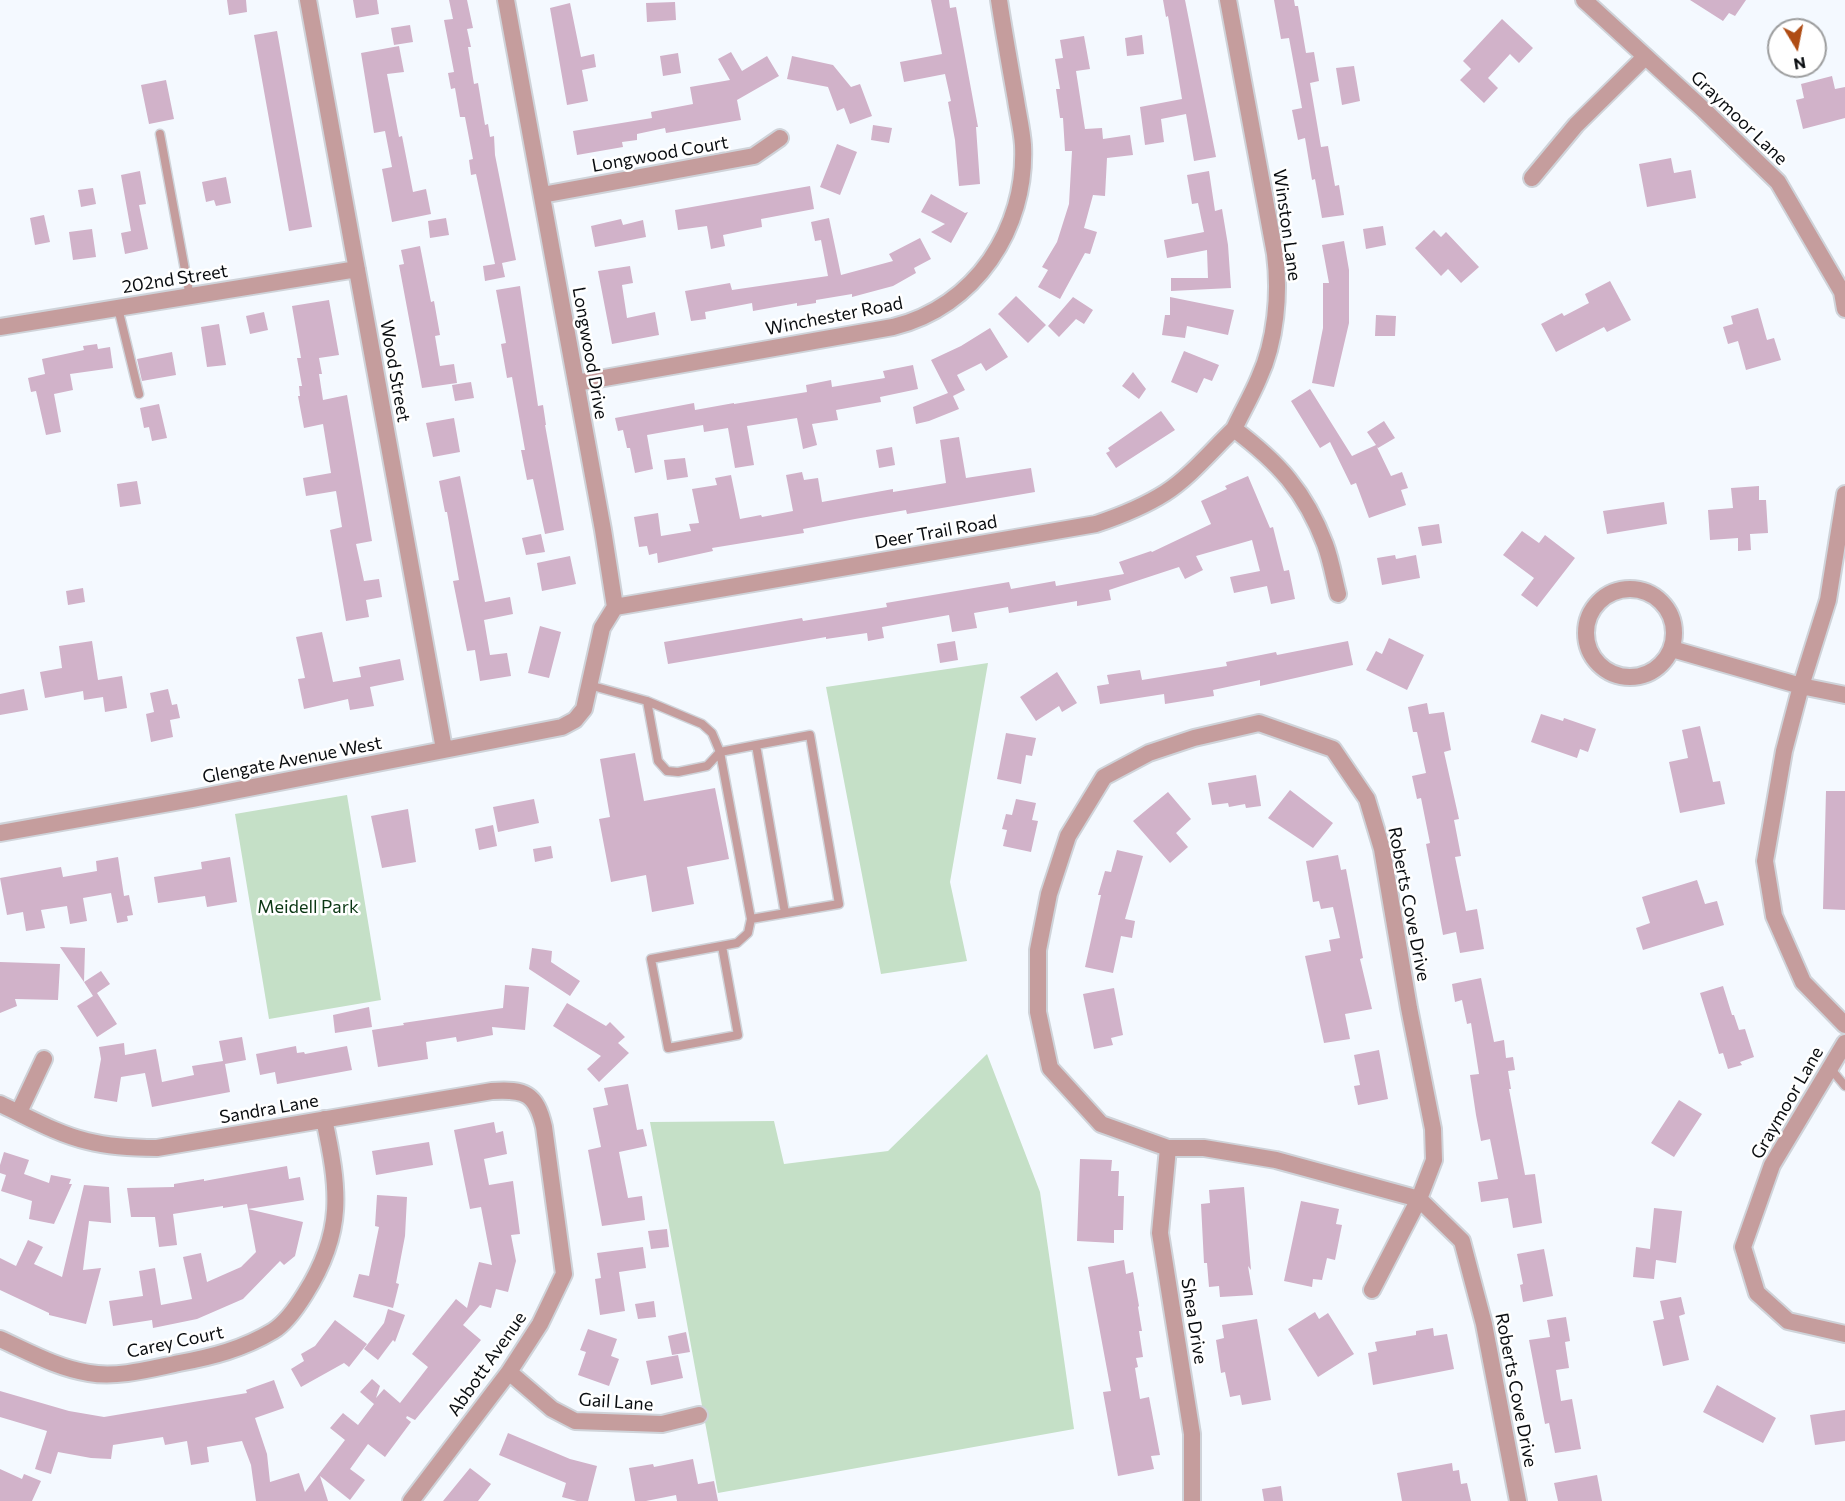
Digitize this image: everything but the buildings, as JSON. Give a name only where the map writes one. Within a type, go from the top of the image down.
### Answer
[{"type":"street","name":"Wood Street","points":[[308,0],[444,749]]},
{"type":"street","name":"Longwood Drive","points":[[506,0],[615,607]]},
{"type":"street","name":"Winchester Road","points":[[576,382],[893,327],[927,315],[957,296],[975,279],[1002,244],[1016,209],[1022,178],[1023,144],[999,0]]},
{"type":"street","name":"Winston Lane","points":[[1228,0],[1275,254],[1277,280],[1273,330],[1260,376],[1234,429]]},
{"type":"street","name":"Graymoor Lane","points":[[1584,0],[1705,111],[1778,182],[1842,292],[1845,309]]},
{"type":"street","points":[[1532,178],[1576,126],[1645,57]]},
{"type":"street","name":"Longwood Court","points":[[542,195],[754,156],[780,138]]},
{"type":"street","name":"202nd Street","points":[[0,327],[357,269]]},
{"type":"street","points":[[1234,429],[1264,452],[1283,471],[1307,505],[1326,545],[1338,594]]},
{"type":"street","name":"Deer Trail Road","points":[[615,607],[1096,524],[1135,509],[1166,492],[1234,429]]},
{"type":"street","points":[[1845,494],[1828,600],[1801,686],[1784,752],[1765,861],[1774,916],[1803,982],[1845,1025]]},
{"type":"street","points":[[1631,590],[1645,592],[1657,598],[1667,609],[1673,621],[1672,649],[1664,662],[1653,671],[1638,677],[1623,677],[1609,672],[1598,663],[1590,650],[1586,635],[1588,620],[1605,598],[1617,592],[1631,590]]},
{"type":"street","points":[[589,686],[602,628],[615,607]]},
{"type":"street","points":[[1672,649],[1801,686],[1845,695]]},
{"type":"street","name":"Glengate Avenue West","points":[[0,832],[192,799],[562,727],[575,720],[584,709],[589,686]]},
{"type":"street","name":"Roberts Cove Drive","points":[[1419,1199],[1434,1160],[1433,1129],[1409,1008],[1382,849],[1367,799],[1333,749],[1259,723],[1194,738],[1149,753],[1104,777],[1068,836],[1049,894],[1038,950],[1038,1012],[1050,1068],[1101,1124],[1168,1148],[1204,1148],[1276,1160],[1419,1199],[1461,1241],[1484,1324],[1518,1501]]},
{"type":"street","name":"Graymoor Lane","points":[[1845,1043],[1772,1165],[1743,1247],[1756,1293],[1788,1321],[1845,1334]]},
{"type":"street","points":[[19,1112],[44,1059]]},
{"type":"street","name":"Sandra Lane","points":[[0,1104],[55,1130],[85,1141],[123,1148],[158,1148],[492,1090],[512,1090],[531,1096]]},
{"type":"street","name":"Abbott Avenue","points":[[411,1501],[509,1372],[540,1324],[564,1274],[544,1127],[541,1112],[531,1096]]},
{"type":"street","name":"Carey Court","points":[[0,1339],[60,1366],[103,1375],[218,1356],[245,1346],[275,1330],[296,1307],[313,1282],[329,1247],[335,1222],[332,1157],[324,1119]]},
{"type":"street","name":"Shea Drive","points":[[1168,1148],[1160,1233],[1192,1434],[1192,1500]]},
{"type":"street","points":[[1372,1290],[1419,1199]]},
{"type":"street","name":"Gail Lane","points":[[509,1372],[552,1409],[575,1421],[662,1424],[699,1415]]},
{"type":"lane","points":[[160,134],[190,297]]},
{"type":"lane","points":[[118,308],[139,394]]},
{"type":"lane","points":[[589,686],[647,702],[702,724],[712,733],[720,752],[751,919],[748,933],[737,943],[651,959],[668,1048],[738,1035],[722,946]]},
{"type":"lane","points":[[647,702],[658,761],[667,771],[678,772],[707,766],[720,752],[810,735],[838,904],[751,919]]},
{"type":"lane","points":[[756,746],[785,914]]},
{"type":"lane","points":[[1830,1068],[1845,1086]]},
{"type":"green space","points":[[988,663],[950,882],[967,961],[881,974],[826,687]]},
{"type":"green space","name":"Meidell Park","points":[[347,795],[381,1000],[269,1019],[235,814]]},
{"type":"green space","points":[[987,1054],[1040,1192],[1074,1429],[718,1493],[650,1122],[774,1121],[784,1164],[888,1151]]}]
